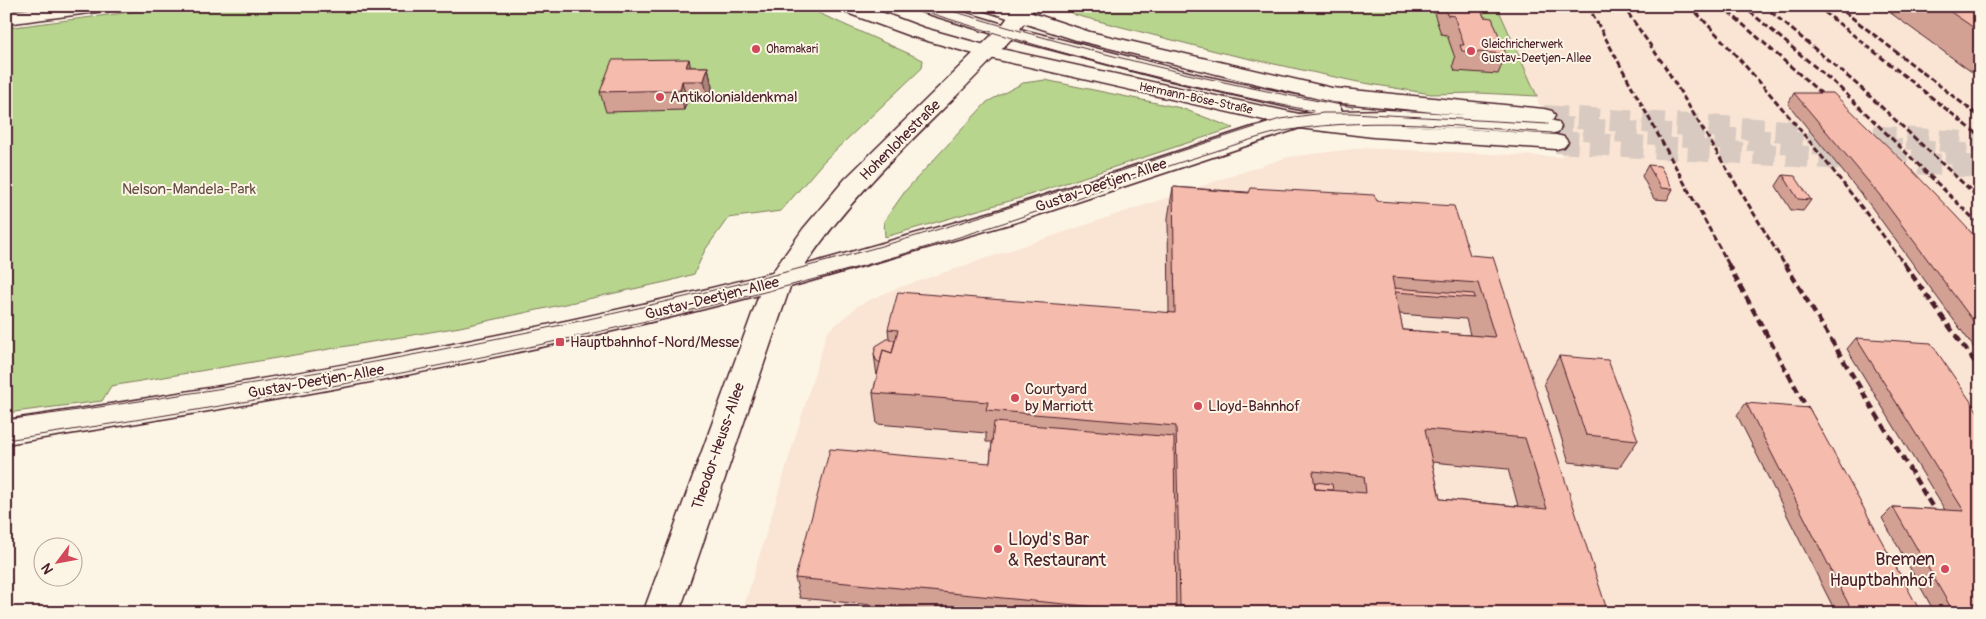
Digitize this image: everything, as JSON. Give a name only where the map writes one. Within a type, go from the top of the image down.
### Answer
[{"type":"street","points":[[6,18],[97,6]]},
{"type":"street","name":"Hermann-Böse-Straße","points":[[846,6],[917,32],[988,52],[1299,121],[1373,130],[1550,128]]},
{"type":"street","points":[[922,6],[1006,33],[1253,95],[1352,113],[1550,128]]},
{"type":"street","points":[[990,6],[1023,11],[1083,36],[1253,78],[1332,95],[1550,128]]},
{"type":"street","name":"Hohenlohestraße","points":[[780,281],[836,206],[882,154],[988,52],[1023,11]]},
{"type":"street","name":"Gustav-Deetjen-Allee","points":[[6,432],[183,405],[441,358],[641,315],[780,281],[1011,215],[1257,133],[1299,121],[1352,117],[1404,118]]},
{"type":"street","name":"Theodor-Heuss-Allee","points":[[661,613],[758,333],[780,281]]},
{"type":"shaded area","points":[[1497,6],[1980,6],[1980,613],[742,613],[827,332],[859,305],[892,290],[1288,157],[1362,148],[1562,157]]},
{"type":"green space","name":"Nelson-Mandela-Park","points":[[177,6],[803,6],[923,60],[922,68],[824,161],[781,211],[728,218],[705,250],[694,274],[670,281],[460,327],[111,386],[102,401],[6,413],[6,28]]},
{"type":"green space","points":[[1064,6],[1497,6],[1537,96],[1479,93],[1431,94],[1358,82],[1223,53],[1075,15]]},
{"type":"green space","points":[[1045,80],[1181,108],[1233,128],[1020,198],[885,237],[884,221],[906,190],[987,102],[1023,83]]},
{"type":"building","points":[[1444,6],[1480,6],[1484,17],[1492,18],[1506,54],[1462,51],[1460,45],[1464,45],[1454,16],[1447,15]]},
{"type":"building","points":[[1942,6],[1980,6],[1980,32]]},
{"type":"building","points":[[689,59],[686,67],[708,67],[704,81],[682,81],[680,90],[600,92],[612,60]]},
{"type":"building","points":[[1794,93],[1833,93],[1906,164],[1980,242],[1980,330],[1878,193]]},
{"type":"building","points":[[1648,165],[1660,166],[1673,189],[1661,188]]},
{"type":"building","points":[[1783,175],[1795,176],[1811,200],[1798,199]]},
{"type":"building","name":"Lloyd-Bahnhof","points":[[1173,187],[1249,193],[1251,188],[1374,195],[1377,201],[1454,206],[1470,255],[1493,257],[1608,613],[1246,613],[1180,606],[1176,426],[986,410],[988,402],[873,393],[883,350],[892,353],[898,330],[888,329],[898,292],[1175,313]],"holes":[[[1392,277],[1478,283],[1495,337],[1403,330]],[[1425,429],[1525,438],[1547,509],[1440,499]],[[1313,471],[1364,476],[1366,493],[1315,489]]]},
{"type":"building","points":[[1394,288],[1474,294],[1475,298],[1395,292]]},
{"type":"building","points":[[889,338],[889,340],[895,340],[892,353],[883,350],[880,363],[876,360],[874,354],[876,346]]},
{"type":"building","points":[[1856,338],[1931,343],[1980,415],[1980,613],[1954,613],[1893,507],[1964,511]]},
{"type":"building","points":[[1559,356],[1608,360],[1638,440],[1586,435]]},
{"type":"building","points":[[1746,403],[1809,408],[1921,613],[1853,613]]},
{"type":"building","points":[[994,422],[1174,437],[1176,613],[1158,613],[795,578],[830,449],[990,463]]},
{"type":"building","points":[[1315,482],[1332,484],[1333,490],[1315,489]]},
{"type":"tunnel","points":[[1544,116],[1980,143]]},
{"type":"tunnel","points":[[1550,127],[1980,155]]},
{"type":"tunnel","points":[[1556,142],[1980,167]]},
{"type":"tram line","points":[[908,6],[1008,37],[1159,78],[1313,111]]},
{"type":"tram line","points":[[936,6],[1039,36],[1195,76],[1353,107]]},
{"type":"tram line","points":[[6,420],[218,389],[323,371],[429,352],[638,308],[901,241],[1280,119],[1323,113],[1352,113],[1548,124]]},
{"type":"tram line","points":[[6,440],[203,409],[399,374],[594,333],[691,310],[825,276],[934,245],[1179,163],[1251,140],[1290,130],[1323,126],[1388,123],[1552,133]]},
{"type":"railway","points":[[1588,6],[1729,265]]},
{"type":"railway","points":[[1623,6],[1664,65],[1785,265]]},
{"type":"railway","points":[[1690,6],[1802,132],[1905,265]]},
{"type":"railway","points":[[1722,6],[1831,102]]},
{"type":"railway","points":[[1743,6],[1839,87],[1980,225]]},
{"type":"railway","points":[[1764,6],[1860,87],[1980,199]]},
{"type":"railway","points":[[1817,6],[1980,136]]},
{"type":"railway","points":[[1837,6],[1980,117]]},
{"type":"railway","points":[[1728,264],[1814,421]]},
{"type":"railway","points":[[1785,264],[1941,521]]},
{"type":"railway","points":[[1904,264],[1980,369]]},
{"type":"place","name":"Ohamakari","points":[[756,49]]},
{"type":"place","name":"Gleichricherwerk Gustav-Deetjen-Allee","points":[[1471,51]]},
{"type":"place","name":"Antikolonialdenkmal","points":[[660,97]]},
{"type":"place","name":"Hauptbahnhof-Nord/Messe","points":[[560,342]]},
{"type":"place","name":"Courtyard by Marriott","points":[[1015,398]]},
{"type":"place","name":"Lloyd-Bahnhof","points":[[1198,406]]},
{"type":"place","name":"Lloyd's Bar & Restaurant","points":[[998,549]]},
{"type":"place","name":"Bremen Hauptbahnhof","points":[[1945,569]]}]
